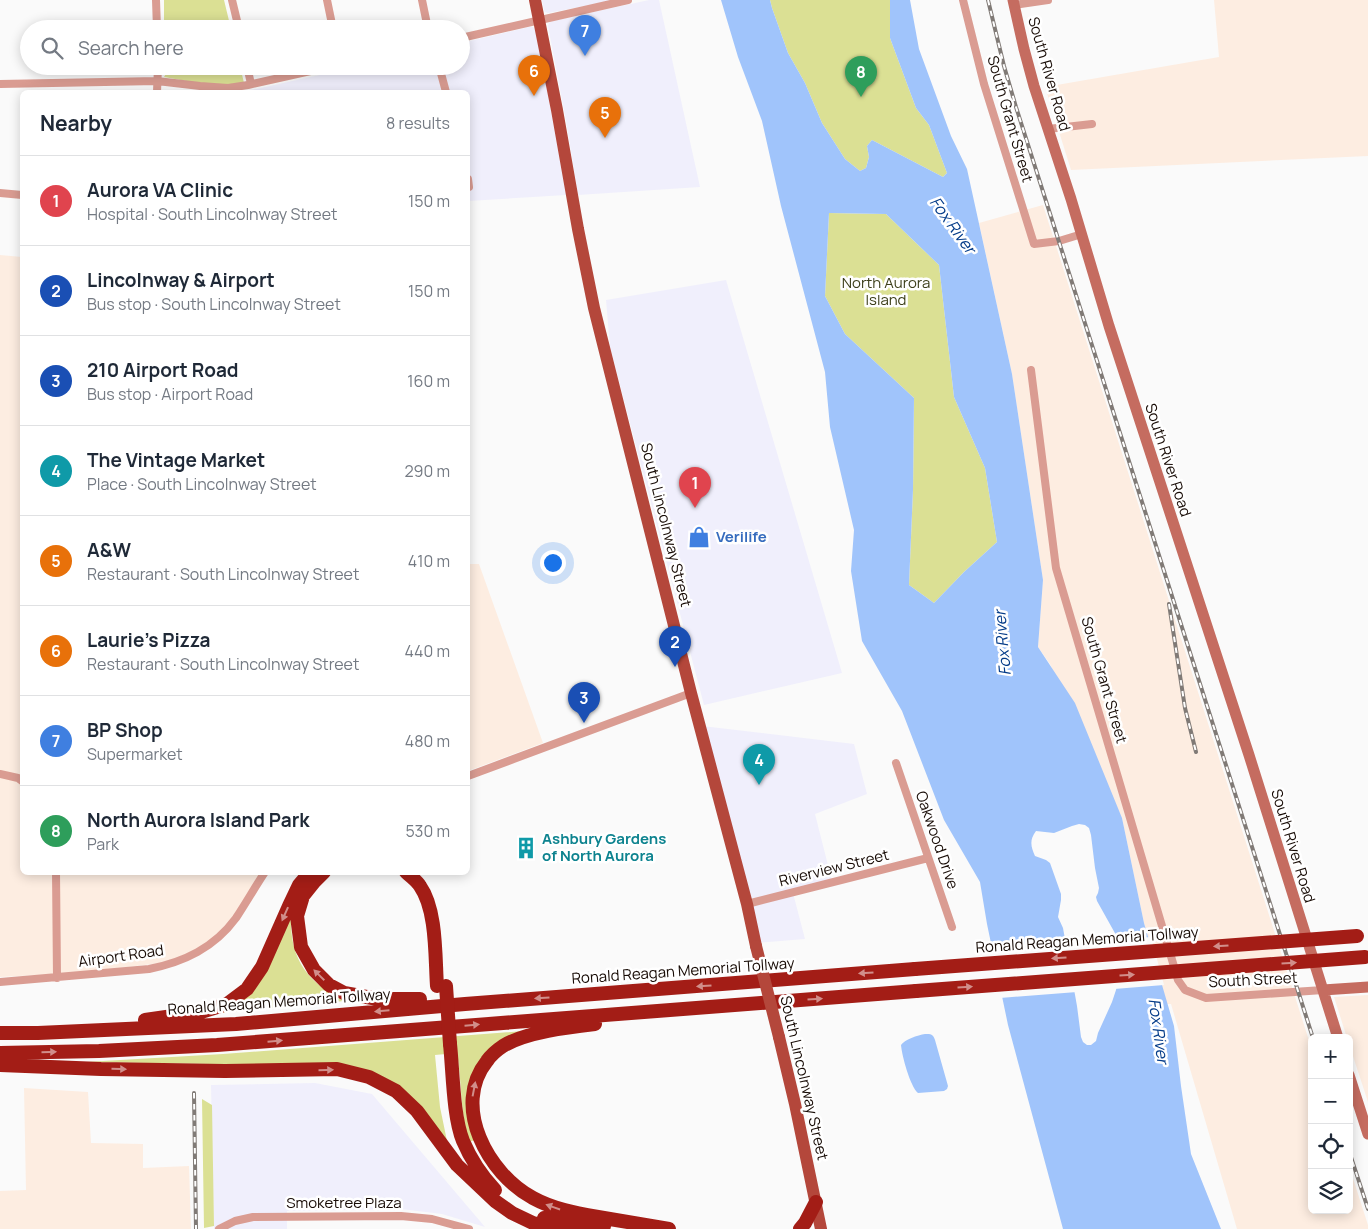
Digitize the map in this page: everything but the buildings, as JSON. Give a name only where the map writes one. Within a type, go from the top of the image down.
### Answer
[{"type":"highway","points":[[82,1031],[201,1012],[227,1004],[247,989],[262,967],[289,906],[308,875]]},
{"type":"highway","points":[[321,875],[303,896],[297,916],[300,947],[314,970],[329,985],[344,993],[378,999],[432,999],[465,1004]]},
{"type":"highway","points":[[409,875],[420,887],[428,904],[433,923],[442,986]]},
{"type":"highway","points":[[422,875],[434,892],[440,912],[447,1107],[456,1145],[466,1163],[496,1201]]},
{"type":"highway","name":"Ronald Reagan Memorial Tollway","points":[[0,1034],[236,1024],[465,1004],[1362,936]]},
{"type":"highway","points":[[0,1053],[99,1051],[217,1045],[1366,957]]},
{"type":"highway","points":[[662,1010],[622,1021],[534,1035],[518,1039],[503,1046],[492,1055],[479,1072],[472,1091],[472,1102],[473,1117],[490,1157],[508,1180],[531,1197],[548,1206],[565,1211],[669,1229]]},
{"type":"highway","points":[[446,1044],[457,1115],[463,1140],[484,1178],[498,1193],[537,1216],[570,1223],[640,1229]]},
{"type":"highway","points":[[0,1065],[215,1071],[337,1070],[370,1077],[396,1091],[417,1111],[457,1165],[496,1201],[512,1213],[532,1223],[556,1229]]},
{"type":"highway","points":[[800,1229],[816,1202]]},
{"type":"main road","name":"South Lincolnway Street","points":[[535,0],[594,308],[779,1037],[821,1229]]},
{"type":"main road","name":"South River Road","points":[[1014,2],[1024,49],[1109,326],[1249,754],[1337,1034]]},
{"type":"main road","points":[[1323,990],[1368,987]]},
{"type":"main road","points":[[1350,1079],[1368,1134]]},
{"type":"street","points":[[156,0],[157,20]]},
{"type":"street","points":[[232,0],[236,20]]},
{"type":"street","points":[[327,0],[331,20]]},
{"type":"street","points":[[422,0],[426,20]]},
{"type":"street","points":[[470,36],[628,0]]},
{"type":"street","name":"South Grant Street","points":[[963,0],[984,84],[1034,244],[1059,241],[1082,234]]},
{"type":"street","points":[[1014,2],[1048,0]]},
{"type":"street","points":[[157,75],[157,90]]},
{"type":"street","points":[[249,75],[251,84]]},
{"type":"street","points":[[0,84],[157,81],[228,88],[292,75]]},
{"type":"street","points":[[441,75],[445,90]]},
{"type":"street","points":[[1048,129],[1092,124]]},
{"type":"street","points":[[0,193],[20,195]]},
{"type":"street","name":"South Grant Street","points":[[1031,370],[1056,568],[1178,980],[1185,990]]},
{"type":"street","points":[[470,775],[691,693]]},
{"type":"street","name":"Oakwood Drive","points":[[896,763],[952,927]]},
{"type":"street","points":[[0,774],[20,780]]},
{"type":"street","name":"Riverview Street","points":[[746,904],[928,858]]},
{"type":"street","points":[[56,875],[57,978]]},
{"type":"street","name":"Airport Road","points":[[0,982],[149,969],[165,966],[189,957],[208,945],[226,929],[235,919],[263,875]]},
{"type":"street","name":"South Street","points":[[1185,990],[1206,998],[1323,990]]},
{"type":"street","name":"Smoketree Plaza","points":[[219,1229],[235,1221],[254,1217],[401,1216],[432,1219],[469,1229]]},
{"type":"shaded area","points":[[542,0],[617,0],[548,13],[544,10]]},
{"type":"shaded area","points":[[649,0],[659,0],[700,187],[578,195],[549,23]]},
{"type":"shaded area","points":[[1214,0],[1368,0],[1368,156],[1071,170],[1045,87],[1219,57]]},
{"type":"shaded area","points":[[529,27],[533,27],[535,30],[566,195],[470,201],[470,90],[252,90],[320,75],[470,75],[470,41]]},
{"type":"shaded area","points":[[1043,205],[1308,1037],[1308,1214],[1353,1214],[1353,1178],[1368,1229],[1237,1229],[1171,1004],[1167,1004],[1144,923],[1122,818],[1050,664],[1038,647],[1043,580],[1012,374],[979,223]]},
{"type":"shaded area","points":[[0,255],[20,257],[20,875],[262,875],[226,926],[203,948],[177,961],[79,973],[0,977]]},
{"type":"shaded area","points":[[726,280],[842,673],[704,705],[610,347],[606,300]]},
{"type":"shaded area","points":[[470,564],[479,564],[543,743],[470,770]]},
{"type":"shaded area","points":[[702,726],[854,744],[867,794],[815,814],[832,881],[747,903]]},
{"type":"shaded area","points":[[793,893],[805,939],[756,943],[747,905]]},
{"type":"shaded area","points":[[1368,995],[1368,1102],[1353,1056],[1353,1034],[1346,1034],[1334,997]]},
{"type":"shaded area","points":[[315,1083],[372,1094],[485,1227],[442,1214],[401,1209],[287,1211],[287,1229],[214,1229],[211,1085]]},
{"type":"shaded area","points":[[24,1088],[88,1092],[91,1143],[143,1144],[143,1168],[189,1166],[191,1229],[0,1229],[0,1191],[26,1190]]},
{"type":"green space","points":[[164,0],[224,0],[229,20],[164,20]]},
{"type":"green space","points":[[770,0],[890,0],[890,38],[916,108],[929,125],[947,173],[943,177],[872,140],[867,146],[869,157],[866,168],[860,171],[845,159],[822,123],[805,83],[788,53]]},
{"type":"green space","points":[[165,75],[242,75],[244,83],[214,86],[164,77]]},
{"type":"green space","name":"North Aurora Island","points":[[829,213],[886,214],[939,265],[954,397],[985,468],[997,542],[934,603],[909,585],[914,398],[845,334],[825,296]]},
{"type":"green space","points":[[291,911],[293,944],[300,963],[314,980],[325,989],[344,999],[344,1001],[220,1013],[232,1007]]},
{"type":"green space","points":[[524,1031],[483,1057],[475,1140],[469,1142],[464,1120],[457,1053],[435,1055],[440,1107],[447,1141],[393,1083],[277,1065],[86,1062],[223,1054]]},
{"type":"green space","points":[[202,1099],[212,1105],[214,1226],[204,1228]]},
{"type":"water","name":"Fox River","points":[[721,0],[770,0],[788,53],[805,83],[822,123],[845,159],[860,171],[866,168],[869,157],[867,146],[872,140],[943,177],[947,173],[929,125],[916,108],[890,38],[890,0],[910,0],[919,49],[951,136],[967,169],[1012,374],[1043,580],[1038,647],[1075,703],[1122,818],[1144,923],[1174,1026],[1191,1154],[1221,1229],[1063,1229],[1008,1025],[980,882],[944,820],[902,711],[862,641],[851,571],[854,530],[830,427],[825,372],[781,206],[762,121],[738,57]],"holes":[[[829,213],[886,214],[939,265],[954,397],[985,468],[997,542],[934,603],[909,585],[914,398],[845,334],[825,296]],[[1079,824],[1089,828],[1099,888],[1096,897],[1116,935],[1118,944],[1119,969],[1116,990],[1096,1041],[1091,1045],[1083,1042],[1081,1037],[1063,928],[1058,917],[1061,894],[1050,863],[1035,856],[1031,844],[1032,837],[1036,831],[1054,833]]]},
{"type":"water","points":[[925,1034],[931,1035],[935,1040],[948,1086],[944,1091],[918,1093],[912,1084],[907,1070],[901,1045],[905,1041]]},
{"type":"pier","points":[[1151,937],[1164,985],[1114,989],[1116,944],[1114,940]]},
{"type":"pier","points":[[1068,944],[1077,992],[1000,998],[990,950]]},
{"type":"railway","points":[[988,0],[1016,107],[1312,1034]]},
{"type":"railway","points":[[1169,604],[1185,708],[1196,752]]},
{"type":"railway","points":[[194,1093],[196,1229]]},
{"type":"railway","points":[[1353,1163],[1368,1209]]},
{"type":"place","name":"BP Shop","points":[[585,56]]},
{"type":"place","name":"Laurie's Pizza","points":[[534,96]]},
{"type":"place","name":"North Aurora Island Park","points":[[861,97]]},
{"type":"place","name":"A&W","points":[[605,138]]},
{"type":"place","name":"Aurora VA Clinic","points":[[695,508]]},
{"type":"place","name":"Verilife","points":[[699,537]]},
{"type":"place","name":"Lincolnway & Airport","points":[[675,667]]},
{"type":"place","name":"210 Airport Road","points":[[584,723]]},
{"type":"place","name":"The Vintage Market","points":[[759,785]]},
{"type":"place","name":"Ashbury Gardens of North Aurora","points":[[526,848]]}]
